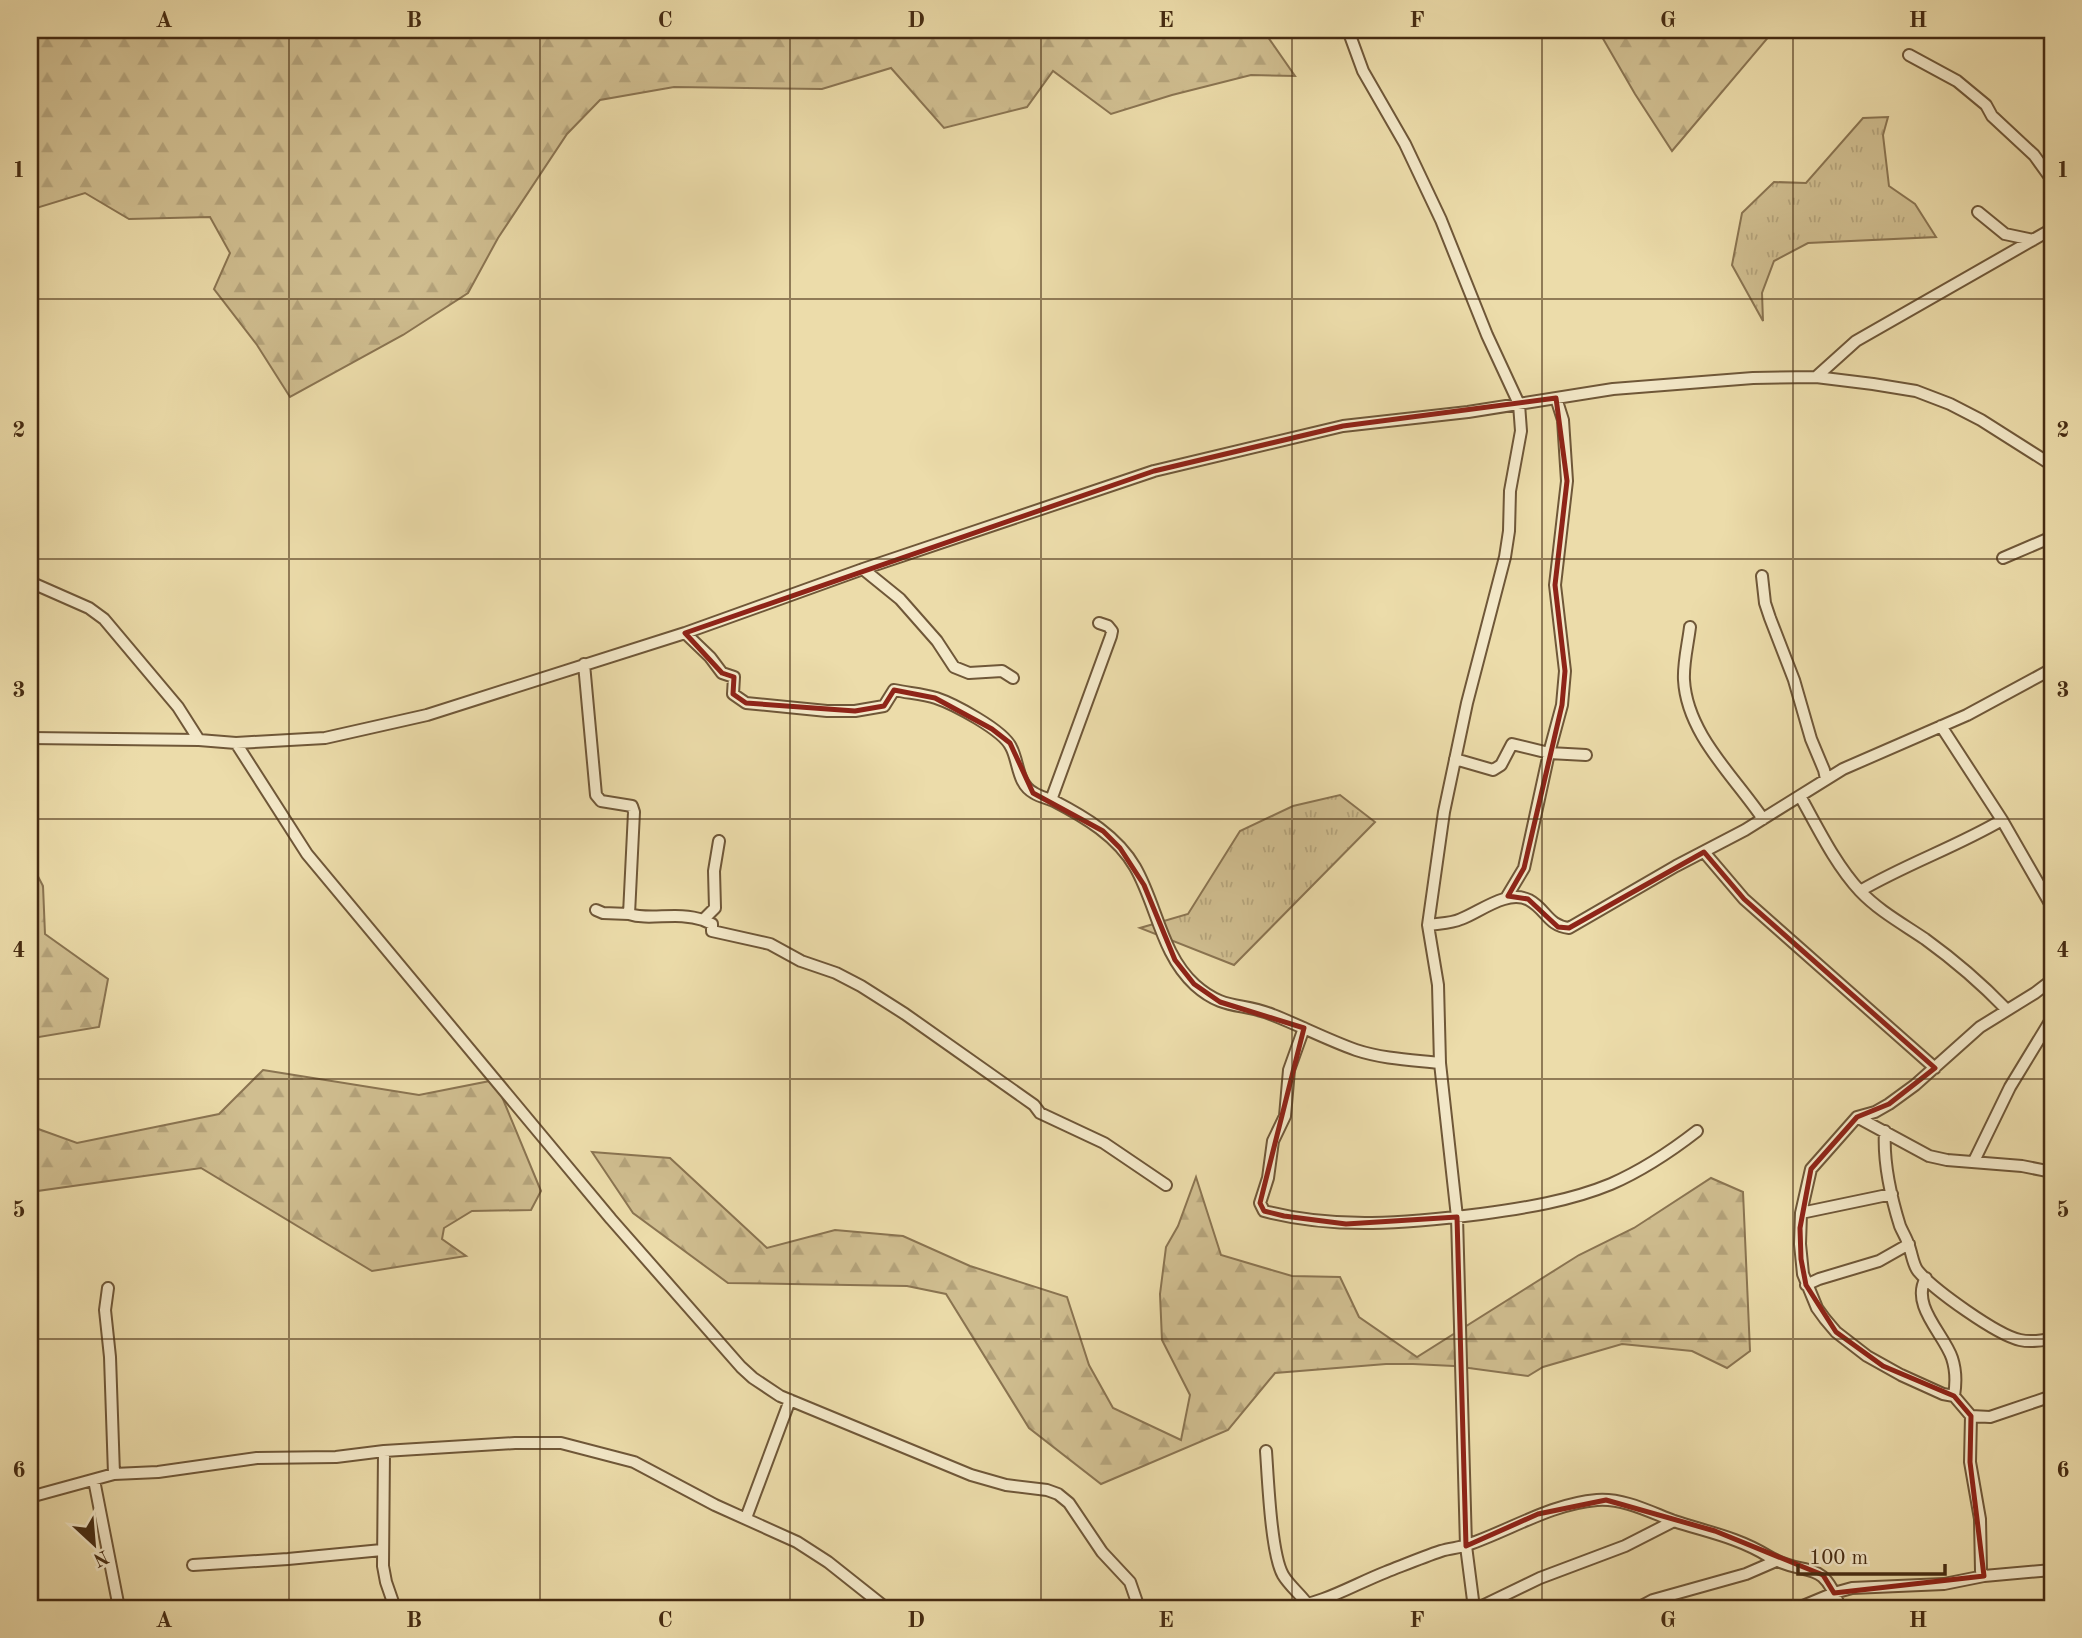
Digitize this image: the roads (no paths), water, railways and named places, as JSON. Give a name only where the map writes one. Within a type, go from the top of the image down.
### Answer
[{"type":"street","points":[[1348,30],[1363,71],[1405,144],[1441,220],[1519,404],[1521,432],[1510,491],[1505,557],[1455,759],[1444,812],[1428,925],[1438,985],[1440,1063],[1457,1217],[1466,1546],[1476,1608],[1540,1578],[1625,1546],[1674,1521]]},
{"type":"street","points":[[1909,55],[1956,81],[1986,105],[1992,116],[2034,155],[2052,180]]},
{"type":"street","points":[[1978,212],[2005,234],[2033,240]]},
{"type":"street","points":[[1816,377],[1856,341],[2052,229]]},
{"type":"street","points":[[30,738],[199,740],[236,743],[325,738],[426,715],[685,633],[863,569],[1154,471],[1343,426],[1613,389],[1753,378],[1816,377],[1916,391],[1981,420],[2052,465]]},
{"type":"street","points":[[1506,898],[1524,867],[1562,705],[1565,671],[1555,585],[1567,481],[1563,419],[1556,398]]},
{"type":"street","points":[[2003,558],[2052,537]]},
{"type":"street","points":[[863,569],[900,599],[937,641],[954,667],[969,673],[1002,671],[1013,678]]},
{"type":"street","points":[[1762,576],[1765,603],[1794,680],[1826,779]]},
{"type":"street","points":[[30,582],[89,608],[104,619],[178,707],[199,740]]},
{"type":"street","points":[[1051,800],[1111,636],[1112,631],[1108,626],[1099,623]]},
{"type":"street","points":[[1690,626],[1684,678],[1687,698],[1695,720],[1724,768],[1763,819]]},
{"type":"street","points":[[685,633],[722,673],[734,677],[733,694],[746,703],[855,711],[884,706],[894,690],[935,698],[956,707],[1010,743],[1024,785],[1033,793],[1051,800],[1103,831],[1134,865],[1151,900],[1161,933],[1175,960],[1195,984],[1220,1002],[1272,1014],[1357,1050],[1440,1063]]},
{"type":"street","points":[[584,664],[596,796],[601,801],[626,803],[632,806],[634,812],[629,914]]},
{"type":"street","points":[[1428,925],[1462,919],[1506,898],[1528,899],[1558,927],[1569,928],[1867,757],[1941,726],[2052,670]]},
{"type":"street","points":[[1941,726],[2002,820],[2052,907]]},
{"type":"street","points":[[236,743],[307,854],[657,1273],[741,1367],[753,1378],[790,1400],[971,1475],[1006,1485],[1037,1488],[1058,1494],[1069,1503],[1102,1552],[1130,1582],[1139,1608]]},
{"type":"street","points":[[1455,759],[1493,770],[1501,765],[1512,744],[1549,753],[1586,755]]},
{"type":"street","points":[[1800,796],[1828,845],[1860,891],[1972,976],[2006,1009]]},
{"type":"street","points":[[1860,891],[1880,879],[1968,840],[2002,820]]},
{"type":"street","points":[[703,920],[715,908],[714,871],[719,841]]},
{"type":"street","points":[[1704,852],[1744,899],[1935,1068]]},
{"type":"street","points":[[596,910],[603,913],[674,915],[703,920],[712,924],[712,931],[770,944],[800,961],[836,973],[914,1020],[1034,1105],[1040,1113],[1104,1143],[1166,1185]]},
{"type":"street","points":[[1954,1396],[1943,1394],[1901,1375],[1867,1356],[1825,1320],[1806,1285],[1800,1244],[1801,1213],[1811,1169],[1857,1117],[1875,1112],[1889,1104],[1935,1068],[1980,1027],[2052,980]]},
{"type":"street","points":[[1974,1161],[2010,1087],[2052,1018]]},
{"type":"street","points":[[1304,1028],[1289,1070],[1285,1116],[1273,1141],[1268,1178],[1261,1195],[1260,1203],[1264,1211],[1316,1221],[1378,1225],[1521,1209],[1609,1185],[1647,1167],[1698,1131]]},
{"type":"street","points":[[1857,1117],[1930,1156],[2052,1172]]},
{"type":"street","points":[[1885,1131],[1884,1150],[1892,1194],[1916,1270],[1996,1330],[2021,1340],[2052,1338]]},
{"type":"street","points":[[1801,1213],[1892,1194]]},
{"type":"street","points":[[1806,1285],[1879,1261],[1909,1244]]},
{"type":"street","points":[[1926,1278],[1921,1289],[1922,1297],[1934,1329],[1953,1360],[1954,1396],[1971,1416],[1971,1471],[1980,1519],[1981,1571],[1984,1576]]},
{"type":"street","points":[[108,1288],[105,1310],[110,1357],[114,1474]]},
{"type":"street","points":[[1971,1416],[1990,1417],[2052,1396]]},
{"type":"street","points":[[746,1518],[790,1400]]},
{"type":"street","points":[[30,1497],[114,1474],[158,1472],[257,1458],[335,1457],[384,1451],[561,1443],[634,1462],[715,1505],[797,1542],[828,1562],[887,1608]]},
{"type":"street","points":[[384,1451],[382,1550],[386,1582],[395,1608]]},
{"type":"street","points":[[1266,1451],[1279,1567],[1284,1577],[1310,1607]]},
{"type":"street","points":[[94,1480],[119,1608]]},
{"type":"street","points":[[1287,1608],[1310,1607],[1417,1560],[1466,1546],[1538,1514],[1596,1500],[1637,1506],[1674,1521],[1715,1531],[1776,1561],[1823,1575],[1829,1581],[1839,1608]]},
{"type":"street","points":[[193,1565],[382,1550]]},
{"type":"street","points":[[1638,1608],[1653,1600],[1746,1574],[1776,1561]]},
{"type":"street","points":[[1798,1608],[1834,1592],[1884,1585],[1944,1584],[1984,1576],[2052,1570]]}]
